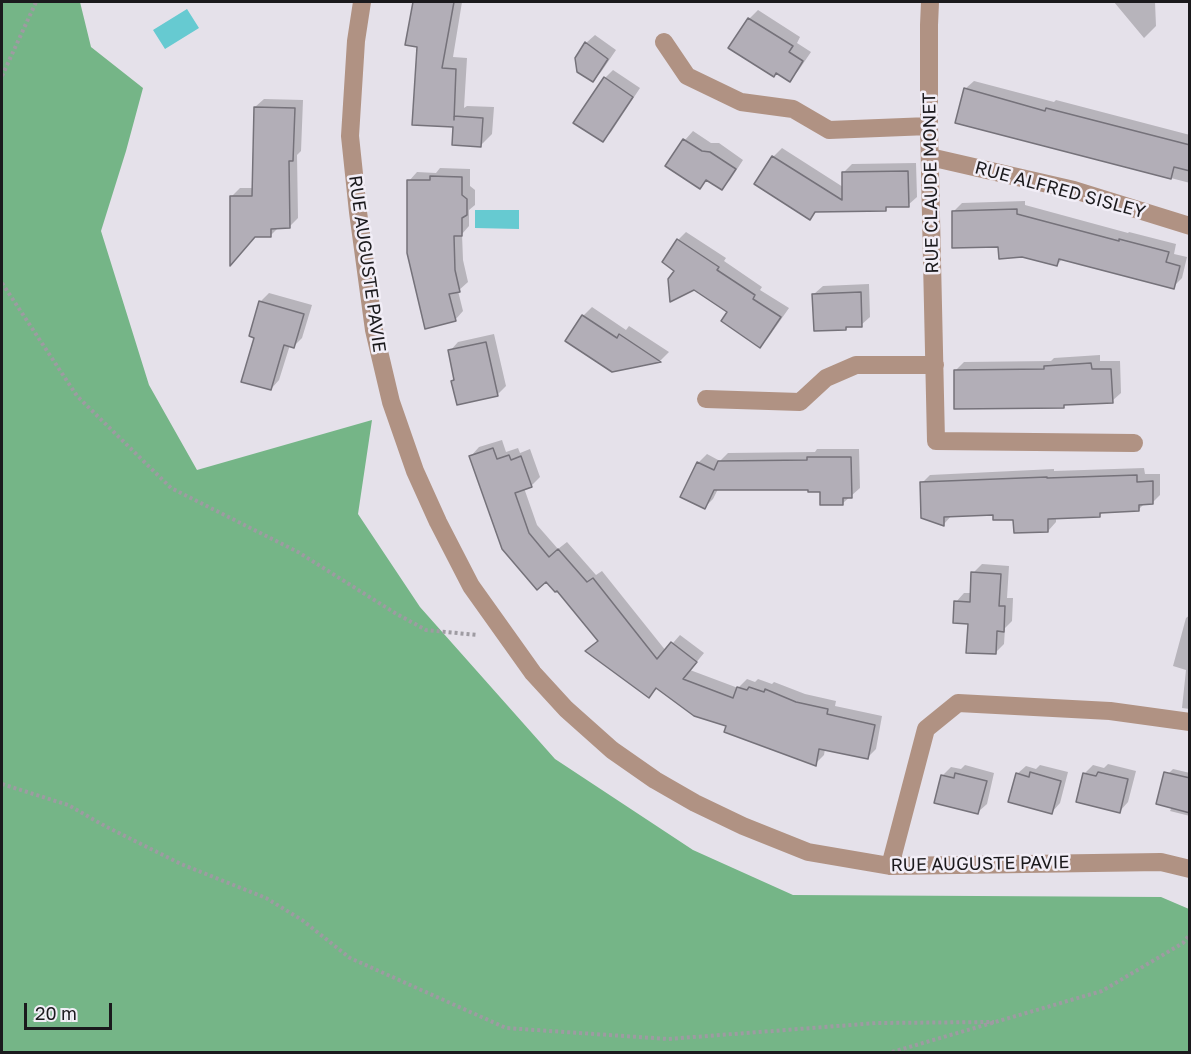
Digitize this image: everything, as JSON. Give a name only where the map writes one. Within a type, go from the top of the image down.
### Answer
[{"type":"street","name":"RUE AUGUSTE PAVIE","points":[[362,2],[356,41],[350,136],[374,330],[391,402],[415,471],[471,586],[533,673],[566,709],[612,750],[655,780],[695,803],[743,826],[808,852],[890,866],[1161,862],[1190,869]]},
{"type":"street","name":"RUE CLAUDE MONET","points":[[930,2],[928,126],[936,441],[1134,443]]},
{"type":"street","points":[[664,42],[687,76],[741,102],[793,109],[829,130],[928,126]]},
{"type":"street","name":"RUE ALFRED SISLEY","points":[[930,157],[1074,190],[1190,226]]},
{"type":"street","points":[[706,399],[800,402],[826,378],[856,365],[934,365]]},
{"type":"street","points":[[890,866],[926,729],[957,703],[1110,711],[1190,722]]},
{"type":"path","points":[[2,76],[36,2]]},
{"type":"path","points":[[2,284],[77,396],[171,488],[298,552],[426,630],[507,637]]},
{"type":"path","points":[[2,784],[68,805],[181,864],[266,898],[302,920],[350,958],[506,1028],[668,1039],[877,1023],[994,1023]]},
{"type":"path","points":[[892,1053],[1102,991],[1183,943],[1190,934]]},
{"type":"green space","points":[[2,2],[80,2],[91,47],[143,88],[101,231],[149,385],[197,470],[372,420],[358,514],[420,607],[555,759],[693,850],[793,895],[1161,897],[1189,909],[1189,1052],[2,1052]]},
{"type":"water","points":[[187,9],[199,28],[165,49],[153,30]]},
{"type":"water","points":[[475,210],[519,210],[519,229],[475,228]]},
{"type":"building","points":[[413,2],[454,2],[442,68],[456,69],[454,116],[483,118],[481,147],[452,145],[453,127],[412,125],[417,47],[405,45]]},
{"type":"building","points":[[748,18],[793,46],[789,52],[803,61],[790,82],[776,73],[774,77],[728,48]]},
{"type":"building","points":[[585,42],[608,59],[593,82],[577,72],[575,58]]},
{"type":"building","points":[[604,77],[633,97],[603,142],[573,123]]},
{"type":"building","points":[[964,88],[1045,111],[1046,108],[1190,145],[1190,171],[1174,167],[1171,179],[955,123]]},
{"type":"building","points":[[254,107],[295,108],[293,161],[289,161],[290,228],[271,229],[271,237],[255,237],[230,266],[230,196],[252,196]]},
{"type":"building","points":[[683,139],[702,151],[710,152],[736,169],[722,190],[706,180],[700,189],[665,166]]},
{"type":"building","points":[[772,156],[842,200],[842,172],[908,171],[909,207],[886,207],[886,211],[815,212],[810,220],[754,184]]},
{"type":"building","points":[[430,176],[462,177],[462,195],[467,199],[467,215],[462,218],[462,236],[454,236],[455,270],[460,292],[449,294],[456,321],[425,329],[407,253],[407,180],[430,180]]},
{"type":"building","points":[[1017,209],[1017,214],[1169,252],[1166,262],[1180,266],[1174,289],[1059,259],[1057,266],[1022,257],[999,259],[998,247],[952,248],[952,211]]},
{"type":"building","points":[[677,239],[719,267],[717,270],[755,295],[753,299],[781,317],[760,348],[721,321],[727,312],[694,290],[670,302],[668,279],[674,271],[662,262]]},
{"type":"building","points":[[861,292],[862,327],[814,331],[812,294]]},
{"type":"building","points":[[259,301],[304,314],[294,348],[284,345],[271,390],[241,382],[254,338],[249,336]]},
{"type":"building","points":[[582,315],[617,338],[619,334],[661,362],[612,372],[565,341]]},
{"type":"building","points":[[486,342],[498,396],[457,405],[451,381],[454,380],[448,350]]},
{"type":"building","points":[[1091,363],[1092,369],[1111,369],[1113,403],[1064,405],[1064,408],[954,409],[954,370],[1044,369],[1044,366]]},
{"type":"building","points":[[493,448],[497,459],[509,455],[511,460],[521,456],[532,487],[515,493],[529,533],[549,557],[558,549],[587,582],[593,578],[657,659],[671,642],[697,662],[683,679],[733,698],[737,687],[747,690],[749,687],[764,692],[765,689],[796,702],[828,709],[827,714],[875,725],[868,759],[819,749],[816,766],[724,732],[726,726],[694,716],[656,688],[649,698],[585,651],[598,641],[557,591],[555,592],[546,582],[537,590],[502,549],[469,456]]},
{"type":"building","points":[[807,457],[851,457],[852,498],[843,498],[843,505],[820,505],[820,492],[808,492],[808,490],[714,490],[705,509],[680,497],[697,462],[714,470],[718,461],[807,460]]},
{"type":"building","points":[[1137,475],[1137,482],[1153,481],[1153,504],[1139,505],[1139,511],[1100,513],[1100,517],[1048,519],[1048,532],[1014,533],[1013,520],[993,520],[993,515],[944,517],[944,526],[921,518],[920,482]]},
{"type":"building","points":[[971,572],[1001,574],[999,606],[1005,606],[1004,632],[997,631],[996,654],[966,653],[968,624],[953,623],[954,601],[970,602]]},
{"type":"building","points":[[1030,772],[1061,781],[1052,814],[1008,802],[1016,773],[1029,777]]},
{"type":"building","points":[[1098,772],[1128,779],[1120,813],[1076,802],[1083,773],[1096,776]]},
{"type":"building","points":[[1164,772],[1190,778],[1190,813],[1156,804]]},
{"type":"building","points":[[955,773],[987,781],[978,814],[934,803],[941,775],[954,778]]}]
